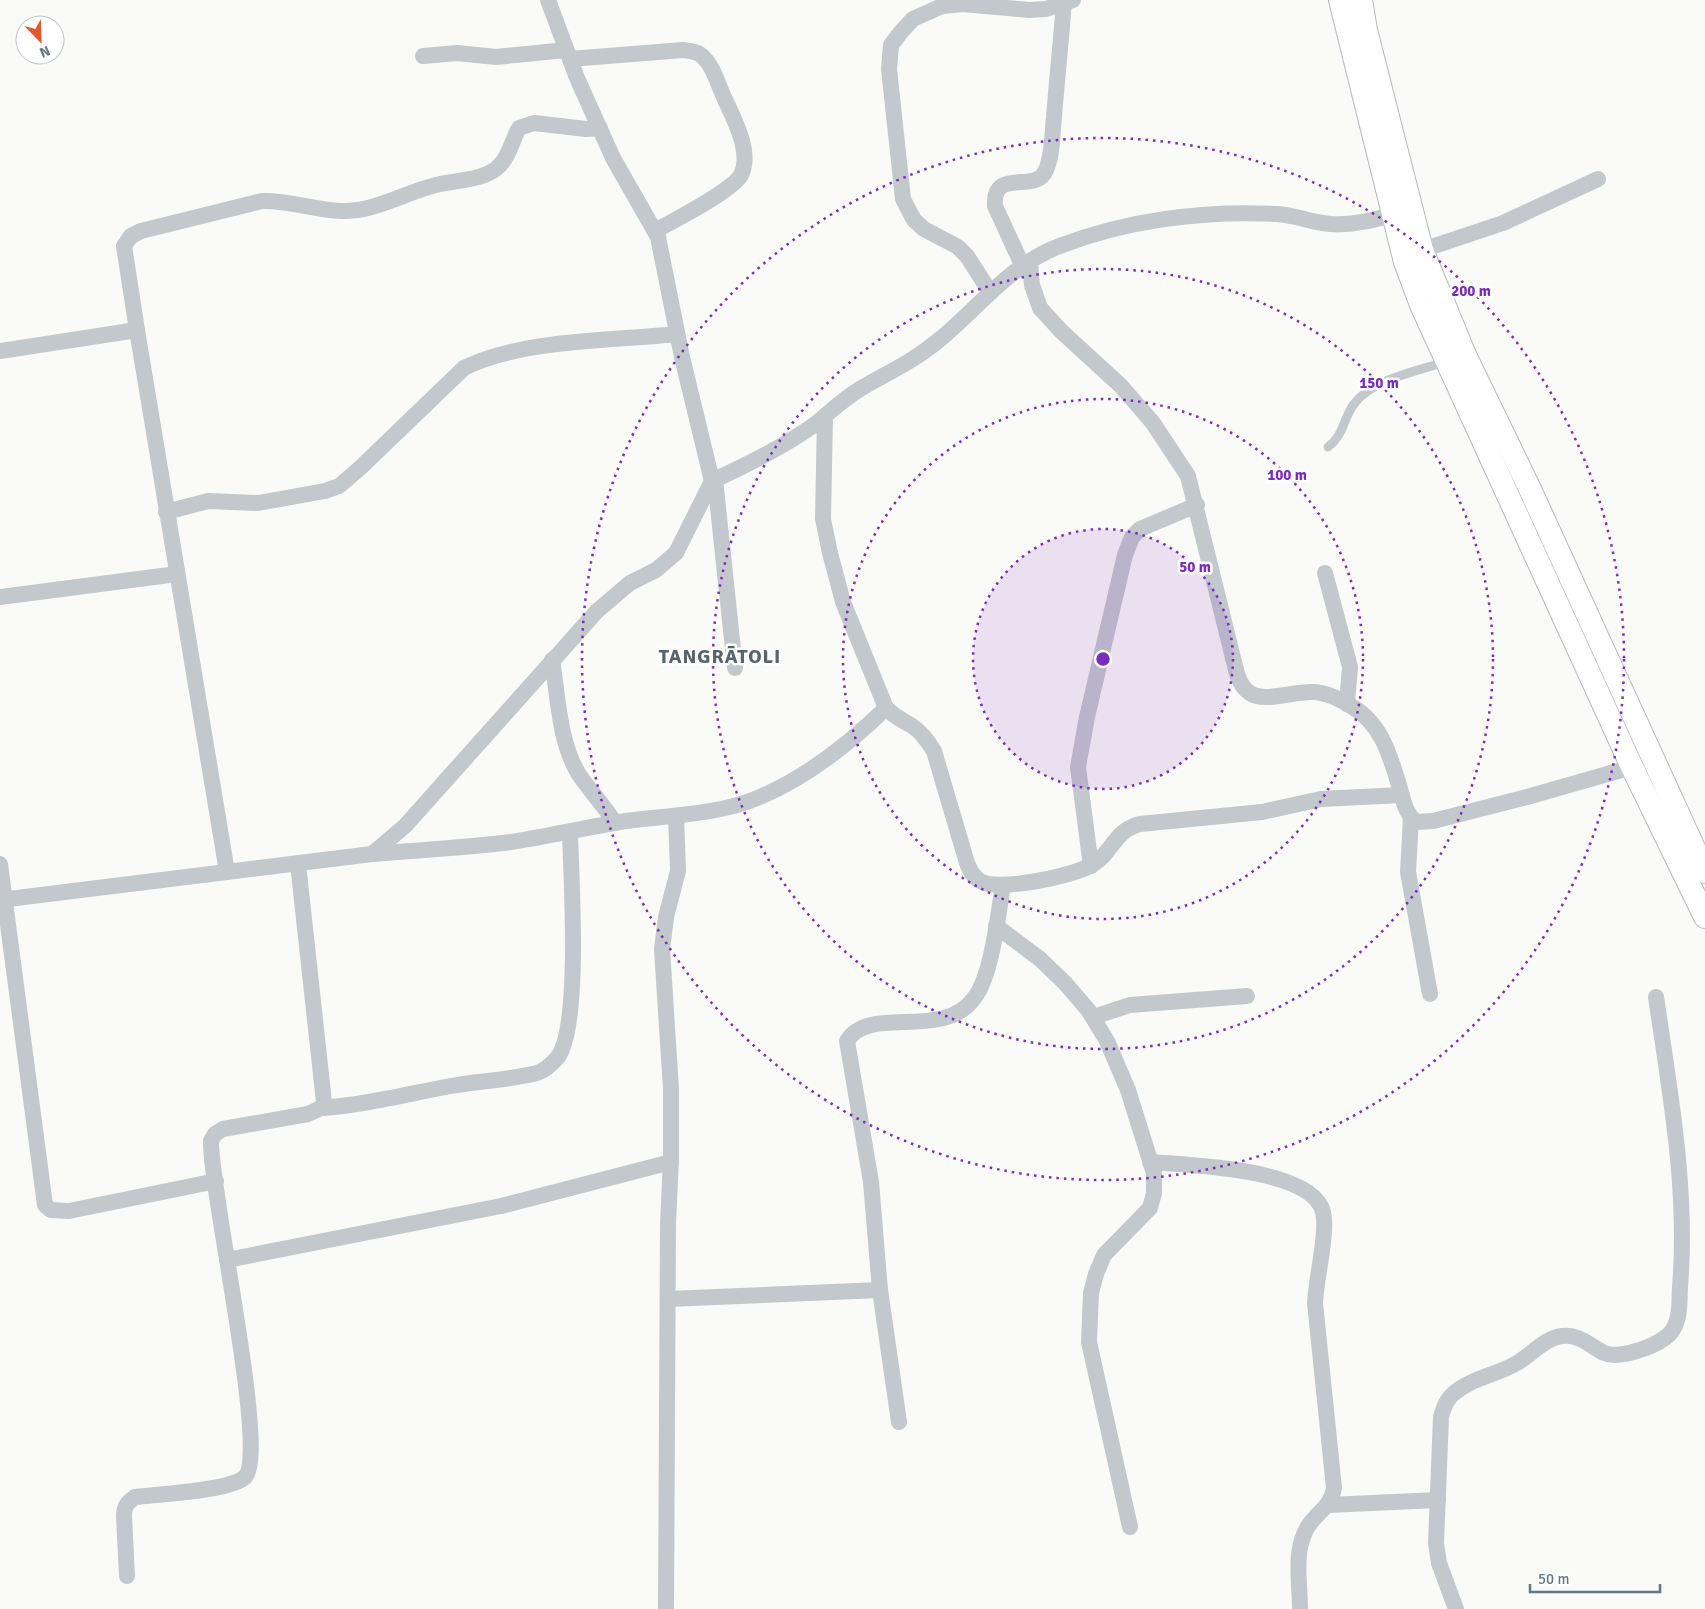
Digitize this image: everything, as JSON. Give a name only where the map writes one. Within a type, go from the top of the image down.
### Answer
[{"type":"main road","points":[[1340,0],[1402,212],[1422,250],[1465,355],[1529,487],[1705,872]]},
{"type":"main road","points":[[1361,0],[1402,212],[1405,262],[1445,362],[1632,767],[1705,918]]},
{"type":"street","points":[[548,0],[568,54],[613,158],[655,231],[664,260],[677,334],[714,480],[735,668]]},
{"type":"street","points":[[990,292],[967,256],[951,242],[924,229],[914,220],[904,199],[900,185],[889,69],[891,46],[900,32],[913,20],[942,6],[963,4],[1029,10],[1046,9],[1068,1],[1046,170],[1036,180],[1002,185],[994,195],[995,206],[1026,265],[1040,308],[1061,331],[1121,386],[1153,424],[1188,476],[1197,505],[1239,684],[1244,691],[1263,697],[1313,692],[1327,694],[1365,715],[1382,738],[1411,818],[1407,855],[1408,872],[1430,994]]},
{"type":"street","points":[[423,56],[457,53],[496,57],[683,50],[693,51],[701,55],[711,67],[738,124],[744,160],[742,172],[738,179],[724,190],[655,231]]},
{"type":"street","points":[[227,872],[166,512],[124,246],[131,236],[262,201],[275,200],[289,205],[341,211],[369,208],[436,184],[489,173],[500,165],[519,128],[525,125],[534,124],[586,129],[600,128]]},
{"type":"street","points":[[1422,250],[1502,223],[1598,179]]},
{"type":"street","points":[[372,854],[405,826],[552,660],[611,597],[630,583],[667,562],[676,553],[714,480],[790,441],[858,390],[919,355],[940,340],[990,292],[1026,265],[1054,248],[1090,235],[1144,223],[1219,213],[1280,214],[1330,224],[1364,221],[1402,212]]},
{"type":"street","points":[[0,352],[137,330]]},
{"type":"street","points":[[166,512],[208,501],[258,503],[326,492],[339,486],[464,368],[474,362],[522,349],[677,334]]},
{"type":"street","points":[[825,416],[823,510],[830,553],[843,602],[886,708],[898,720],[912,726],[923,736],[934,751],[970,872],[979,881],[1003,886],[1059,876],[1091,866],[1101,858],[1121,832],[1140,824],[1262,812],[1321,799],[1402,795]]},
{"type":"street","points":[[1091,866],[1078,767],[1099,663],[1125,555],[1132,537],[1140,529],[1197,505]]},
{"type":"street","points":[[1325,572],[1350,667],[1347,704]]},
{"type":"street","points":[[0,597],[177,574]]},
{"type":"street","points":[[552,660],[565,739],[571,758],[579,774],[615,823]]},
{"type":"street","points":[[3,899],[372,854],[509,842],[615,823],[726,808],[759,798],[790,783],[855,738],[886,708]]},
{"type":"street","points":[[1411,818],[1421,823],[1433,821],[1632,767]]},
{"type":"street","points":[[666,1609],[668,1224],[671,1162],[671,1089],[662,949],[666,917],[678,871],[676,816]]},
{"type":"street","points":[[127,1576],[124,1507],[129,1501],[135,1497],[233,1485],[247,1475],[251,1467],[251,1442],[245,1381],[211,1151],[211,1141],[215,1134],[223,1129],[308,1114],[321,1108],[363,1104],[451,1086],[538,1073],[552,1063],[559,1055],[566,1034],[573,980],[570,832]]},
{"type":"street","points":[[0,864],[3,899],[45,1205],[51,1210],[69,1211],[216,1181]]},
{"type":"street","points":[[298,864],[324,1092],[324,1102],[321,1108]]},
{"type":"street","points":[[899,1422],[880,1290],[871,1182],[847,1041],[858,1028],[870,1025],[940,1020],[967,1007],[976,996],[982,982],[996,926],[1003,886]]},
{"type":"street","points":[[996,926],[1040,959],[1065,983],[1093,1017],[1107,1041],[1128,1090],[1154,1173],[1154,1193],[1150,1208],[1104,1255],[1091,1293],[1089,1342],[1130,1527]]},
{"type":"street","points":[[1093,1017],[1130,1005],[1247,996]]},
{"type":"street","points":[[1456,1609],[1437,1553],[1441,1417],[1444,1406],[1452,1395],[1469,1384],[1515,1364],[1554,1339],[1563,1336],[1585,1340],[1604,1353],[1622,1355],[1662,1340],[1672,1332],[1678,1320],[1683,1254],[1680,1167],[1656,997]]},
{"type":"street","points":[[227,1260],[501,1206],[671,1162]]},
{"type":"street","points":[[1150,1162],[1219,1168],[1267,1176],[1300,1186],[1312,1195],[1323,1210],[1325,1222],[1315,1303],[1334,1488],[1328,1505],[1312,1520],[1305,1530],[1301,1542],[1299,1560],[1300,1609]]},
{"type":"street","points":[[668,1300],[880,1290]]},
{"type":"street","points":[[1328,1505],[1438,1500]]},
{"type":"lane","points":[[1328,447],[1341,434],[1354,403],[1365,394],[1381,384],[1445,362]]},
{"type":"district","name":"TANGRĀTOLI","points":[[720,656]]}]
